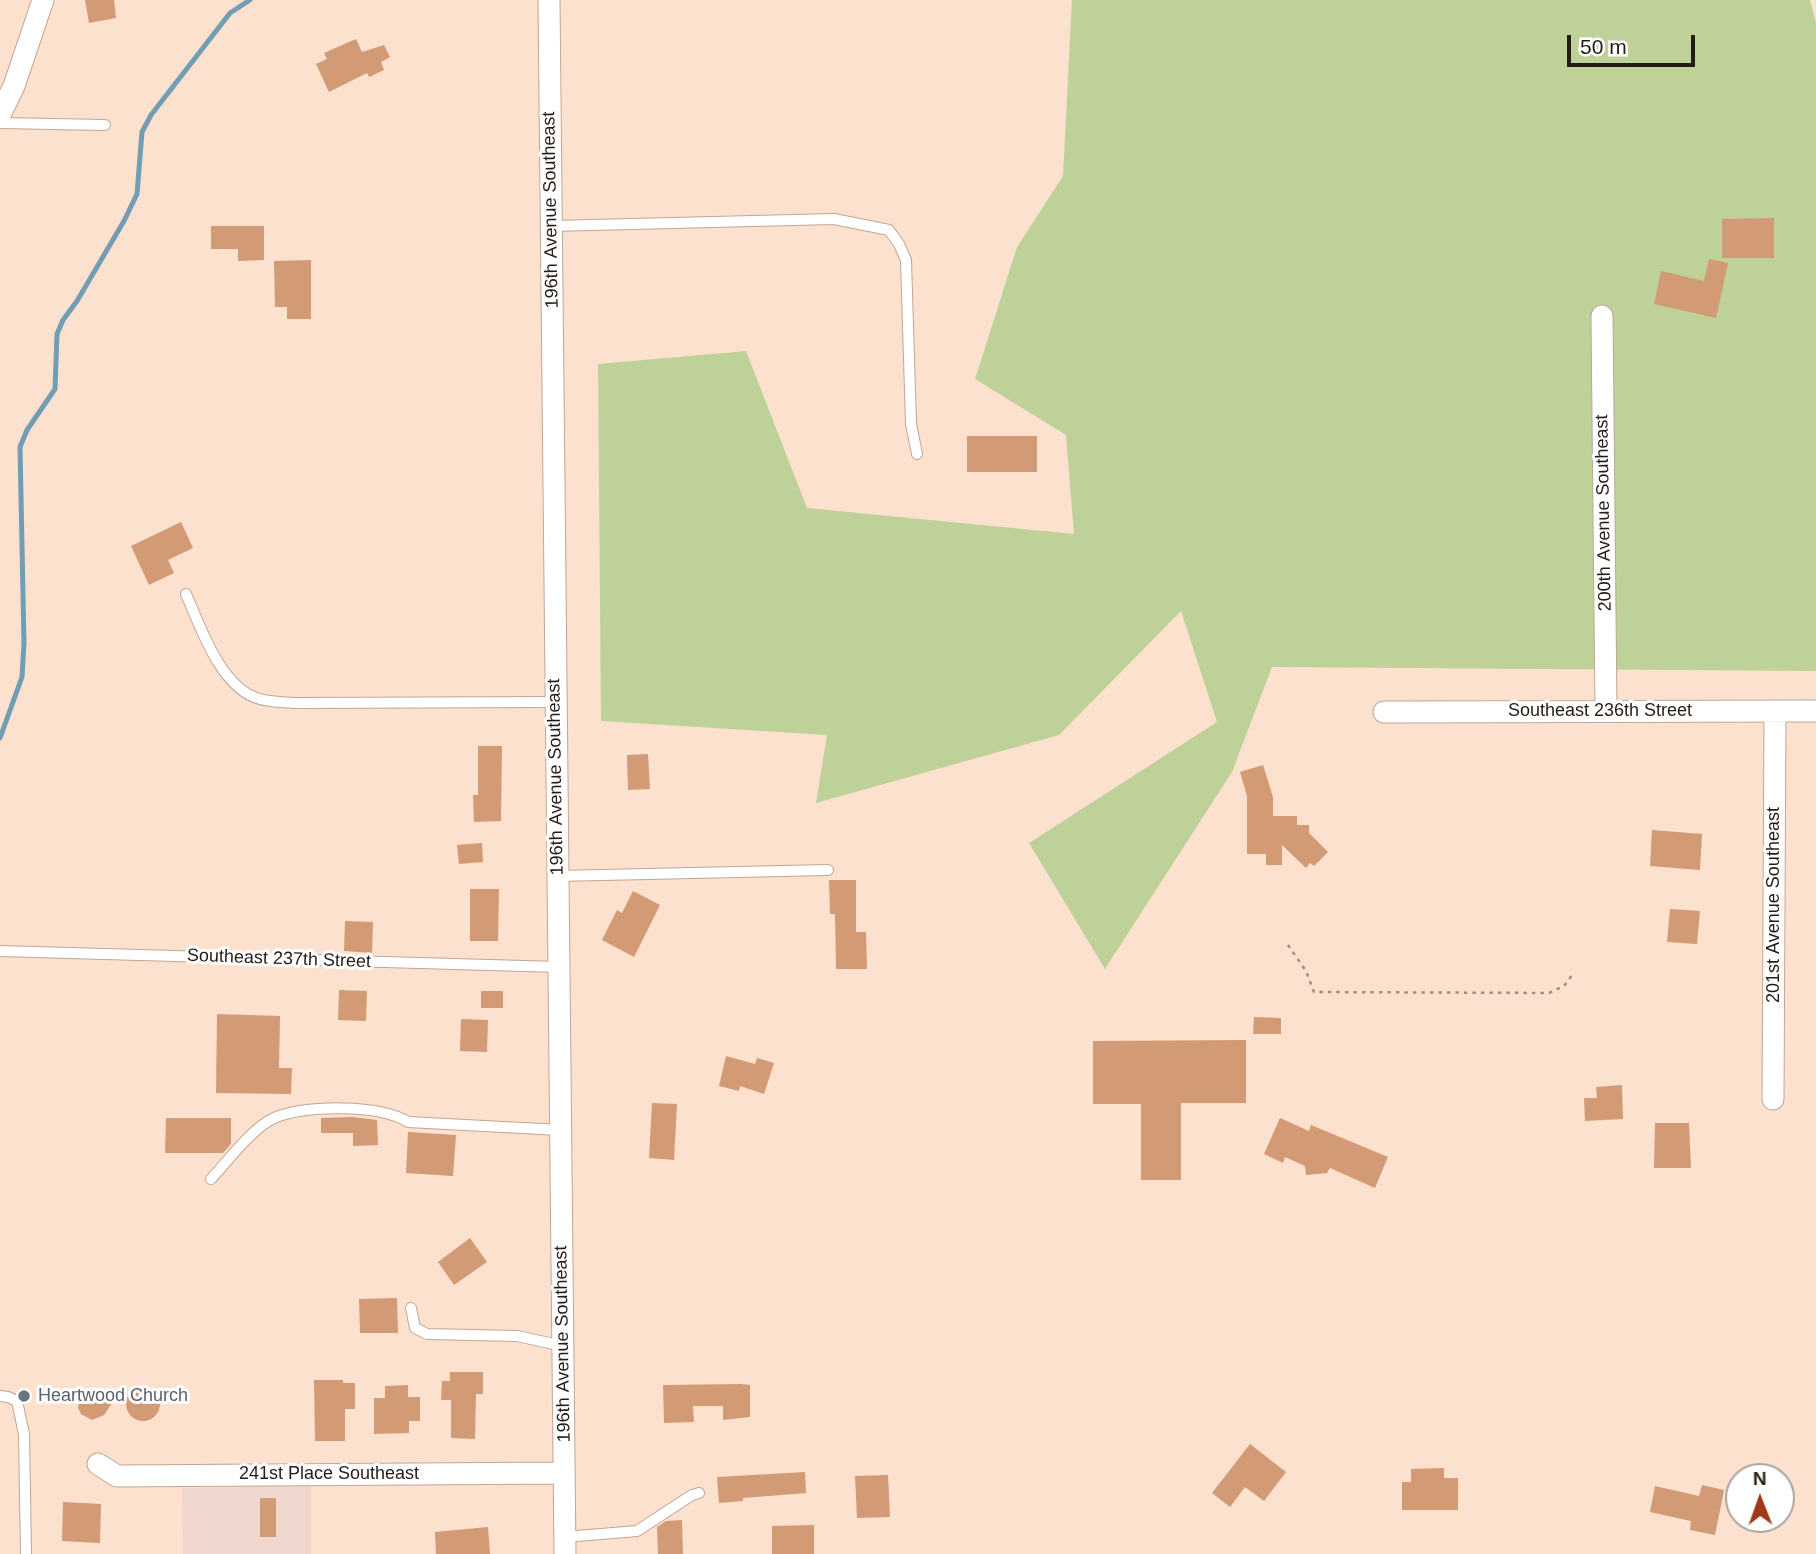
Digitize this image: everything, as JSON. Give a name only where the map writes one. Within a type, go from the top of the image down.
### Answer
[{"type":"street","points":[[0,115],[14,86],[43,0]]},
{"type":"street","name":"196th Avenue Southeast","points":[[549,0],[565,1546]]},
{"type":"street","name":"200th Avenue Southeast","points":[[1602,316],[1606,711]]},
{"type":"street","name":"201st Avenue Southeast","points":[[1773,1099],[1775,711]]},
{"type":"street","name":"Southeast 236th Street","points":[[1384,712],[1816,711]]},
{"type":"street","name":"241st Place Southeast","points":[[98,1464],[117,1476],[564,1473]]},
{"type":"lane","points":[[0,123],[106,125]]},
{"type":"lane","points":[[551,226],[834,219],[889,230],[906,260],[911,424],[917,454]]},
{"type":"lane","points":[[186,594],[214,657],[235,683],[258,699],[293,703],[555,702]]},
{"type":"lane","points":[[557,876],[828,870]]},
{"type":"lane","name":"Southeast 237th Street","points":[[0,951],[559,968]]},
{"type":"lane","points":[[211,1179],[250,1136],[273,1118],[316,1109],[378,1110],[408,1122],[560,1130]]},
{"type":"lane","points":[[411,1308],[415,1328],[428,1334],[517,1336],[563,1346]]},
{"type":"lane","points":[[0,1396],[17,1401],[24,1434],[26,1554]]},
{"type":"lane","points":[[565,1546],[637,1531],[699,1493]]},
{"type":"path","points":[[1288,945],[1306,971],[1314,992],[1549,993],[1564,986],[1573,974]]},
{"type":"shaded area","points":[[311,1486],[311,1554],[183,1554],[182,1488]]},
{"type":"green space","points":[[1072,0],[1810,0],[1816,23],[1816,671],[1272,667],[1232,772],[1105,969],[1029,843],[1217,722],[1181,611],[1059,735],[816,803],[827,735],[601,721],[598,364],[746,351],[807,508],[1074,534],[1066,435],[975,379],[1017,247],[1063,176]]},
{"type":"building","points":[[85,0],[114,0],[116,18],[89,23]]},
{"type":"building","points":[[356,39],[362,52],[384,45],[390,57],[381,62],[384,70],[369,77],[367,73],[329,92],[316,64],[327,59],[324,53]]},
{"type":"building","points":[[1774,218],[1774,258],[1722,258],[1722,219]]},
{"type":"building","points":[[211,226],[264,226],[264,260],[238,261],[238,249],[211,249]]},
{"type":"building","points":[[1709,259],[1728,263],[1716,318],[1654,304],[1661,271],[1704,281]]},
{"type":"building","points":[[311,260],[311,319],[287,319],[287,307],[275,307],[274,261]]},
{"type":"building","points":[[967,436],[1037,436],[1037,472],[967,472]]},
{"type":"building","points":[[181,522],[193,548],[168,560],[174,573],[149,585],[131,546]]},
{"type":"building","points":[[478,746],[502,746],[501,821],[474,822],[473,795],[478,795]]},
{"type":"building","points":[[648,754],[650,789],[628,790],[627,755]]},
{"type":"building","points":[[1263,765],[1273,797],[1273,816],[1297,816],[1297,825],[1309,825],[1309,833],[1328,852],[1314,866],[1310,863],[1306,868],[1282,845],[1282,865],[1266,865],[1266,854],[1247,854],[1247,796],[1240,772]]},
{"type":"building","points":[[1652,830],[1702,834],[1700,870],[1650,866]]},
{"type":"building","points":[[482,843],[483,862],[459,864],[457,845]]},
{"type":"building","points":[[829,880],[856,880],[856,932],[866,932],[867,969],[836,969],[835,914],[830,914]]},
{"type":"building","points":[[470,889],[499,889],[498,941],[470,941]]},
{"type":"building","points":[[633,891],[660,905],[634,957],[602,940],[617,910],[622,913]]},
{"type":"building","points":[[1670,909],[1700,911],[1697,944],[1667,942]]},
{"type":"building","points":[[345,921],[373,922],[372,953],[344,951]]},
{"type":"building","points":[[339,990],[367,991],[366,1021],[338,1020]]},
{"type":"building","points":[[481,991],[503,991],[503,1008],[481,1008]]},
{"type":"building","points":[[217,1014],[280,1016],[279,1068],[292,1068],[291,1094],[216,1093]]},
{"type":"building","points":[[1254,1017],[1281,1018],[1281,1034],[1253,1034]]},
{"type":"building","points":[[461,1019],[488,1020],[487,1052],[460,1051]]},
{"type":"building","points":[[1246,1040],[1246,1103],[1181,1103],[1181,1180],[1141,1180],[1141,1104],[1093,1104],[1093,1041]]},
{"type":"building","points":[[726,1056],[755,1064],[757,1058],[774,1063],[764,1094],[740,1086],[739,1091],[719,1086]]},
{"type":"building","points":[[1622,1085],[1623,1119],[1585,1121],[1584,1098],[1597,1098],[1596,1087]]},
{"type":"building","points":[[652,1103],[677,1104],[674,1160],[649,1158]]},
{"type":"building","points":[[352,1117],[377,1120],[378,1145],[353,1146],[353,1133],[321,1133],[321,1118]]},
{"type":"building","points":[[166,1118],[231,1118],[231,1144],[223,1153],[165,1153]]},
{"type":"building","points":[[1280,1118],[1309,1131],[1311,1125],[1388,1157],[1375,1188],[1330,1168],[1327,1173],[1306,1175],[1305,1166],[1285,1157],[1283,1163],[1264,1154]]},
{"type":"building","points":[[1655,1123],[1689,1123],[1691,1168],[1654,1168]]},
{"type":"building","points":[[408,1132],[456,1135],[453,1176],[406,1173]]},
{"type":"building","points":[[470,1238],[487,1262],[454,1285],[438,1262]]},
{"type":"building","points":[[397,1298],[398,1333],[360,1333],[359,1299]]},
{"type":"building","points":[[450,1372],[483,1372],[483,1394],[476,1394],[475,1439],[451,1438],[451,1400],[441,1400],[442,1381],[450,1381]]},
{"type":"building","points":[[314,1380],[343,1380],[343,1383],[355,1383],[355,1409],[345,1409],[345,1441],[315,1441]]},
{"type":"building","points":[[408,1385],[408,1397],[420,1397],[420,1421],[409,1421],[409,1433],[374,1434],[374,1398],[385,1398],[385,1386]]},
{"type":"building","points":[[663,1385],[750,1385],[750,1417],[723,1420],[723,1406],[693,1406],[694,1422],[664,1423]]},
{"type":"building","points":[[143,1387],[155,1392],[160,1404],[155,1416],[143,1421],[131,1416],[126,1404],[131,1392]]},
{"type":"building","points":[[91,1389],[103,1392],[112,1403],[104,1415],[92,1420],[81,1414],[78,1408],[80,1396]]},
{"type":"building","points":[[1250,1444],[1286,1472],[1264,1501],[1245,1487],[1230,1507],[1212,1493]]},
{"type":"building","points":[[1444,1468],[1444,1478],[1458,1478],[1458,1510],[1402,1510],[1402,1482],[1411,1482],[1411,1469]]},
{"type":"building","points":[[805,1472],[806,1493],[743,1498],[743,1501],[719,1503],[717,1477]]},
{"type":"building","points":[[888,1475],[890,1517],[857,1518],[855,1476]]},
{"type":"building","points":[[1702,1485],[1724,1490],[1715,1535],[1690,1530],[1691,1521],[1650,1512],[1655,1486],[1699,1496]]},
{"type":"building","points":[[260,1498],[276,1498],[276,1537],[260,1537]]},
{"type":"building","points":[[63,1502],[101,1504],[100,1543],[62,1541]]},
{"type":"building","points":[[682,1520],[683,1554],[658,1554],[657,1527],[666,1521]]},
{"type":"building","points":[[814,1525],[814,1554],[772,1554],[772,1526]]},
{"type":"building","points":[[488,1527],[490,1554],[436,1554],[435,1532]]},
{"type":"waterway","points":[[0,738],[22,677],[24,643],[20,447],[27,430],[55,389],[57,334],[124,221],[137,194],[142,132],[151,115],[230,13],[250,0]]},
{"type":"place","name":"Heartwood Church","points":[[24,1396]]}]
